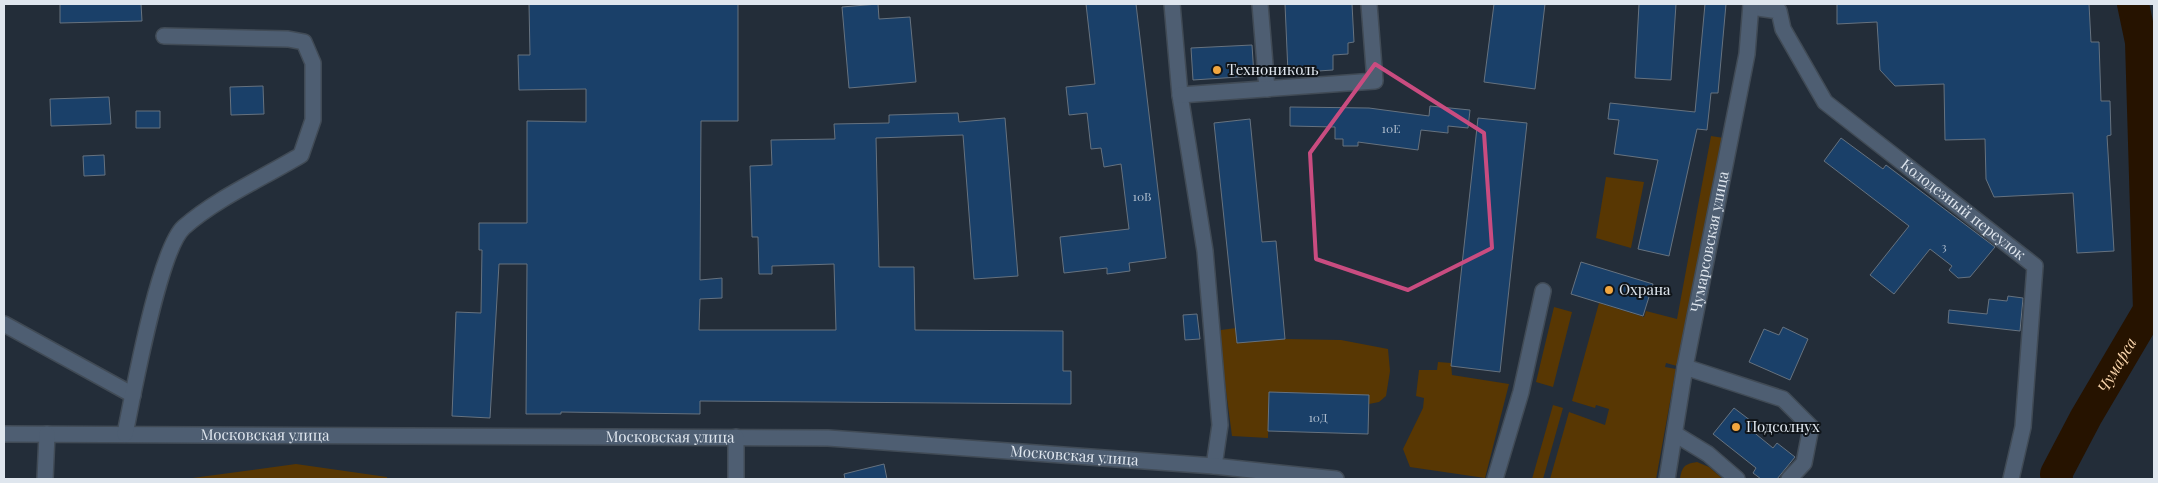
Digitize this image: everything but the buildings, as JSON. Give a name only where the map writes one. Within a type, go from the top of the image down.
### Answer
[{"type":"street","points":[[1172,4],[1180,95],[1205,251],[1220,425],[1214,466]]},
{"type":"street","points":[[1260,4],[1267,89]]},
{"type":"street","points":[[1180,95],[1375,81],[1369,4]]},
{"type":"street","name":"Чумарсовская улица","points":[[1666,479],[1685,367],[1747,54],[1751,5]]},
{"type":"street","name":"Колодезный переулок","points":[[1751,5],[1779,11],[1784,29],[1825,102],[2035,266],[2023,427],[2011,479]]},
{"type":"street","points":[[125,434],[166,259],[183,228],[216,204],[301,155],[312,120],[313,63],[304,42],[164,36]]},
{"type":"street","points":[[1495,479],[1521,392],[1543,291]]},
{"type":"street","points":[[4,324],[133,395]]},
{"type":"street","points":[[1685,367],[1783,399],[1811,427],[1804,463],[1789,479]]},
{"type":"street","name":"Московская улица","points":[[4,434],[828,438],[1214,466],[1336,479]]},
{"type":"street","points":[[45,479],[48,434]]},
{"type":"street","points":[[1675,434],[1708,454],[1737,479]]},
{"type":"street","points":[[736,437],[736,479]]},
{"type":"highlighted area","points":[[1375,64],[1484,133],[1492,248],[1408,290],[1316,259],[1310,153]]},
{"type":"shaded area","points":[[1711,136],[1724,138],[1677,366],[1666,363],[1665,367],[1676,369],[1656,479],[1550,479],[1569,412],[1605,425],[1609,409],[1596,405],[1595,408],[1572,401],[1599,303],[1644,317],[1646,311],[1677,319]]},
{"type":"shaded area","points":[[1606,177],[1644,182],[1631,248],[1596,238]]},
{"type":"shaded area","points":[[1554,307],[1572,312],[1553,387],[1536,382]]},
{"type":"shaded area","points":[[1236,328],[1237,343],[1285,339],[1341,340],[1388,349],[1390,371],[1386,396],[1379,402],[1369,404],[1269,392],[1268,438],[1232,436],[1219,338],[1221,330]]},
{"type":"shaded area","points":[[1438,362],[1451,363],[1452,375],[1509,384],[1485,478],[1410,467],[1403,449],[1423,408],[1424,398],[1416,396],[1419,370],[1437,370]]},
{"type":"shaded area","points":[[1553,405],[1563,408],[1543,479],[1532,479]]},
{"type":"shaded area","points":[[1697,462],[1709,467],[1723,479],[1680,479],[1684,467]]},
{"type":"shaded area","points":[[296,464],[387,477],[387,479],[185,479]]},
{"type":"waterway","name":"Чумарса","points":[[2057,479],[2056,474],[2086,417],[2149,310],[2141,42],[2133,4]]},
{"type":"waterway","name":"Чумарса","points":[[2149,310],[2154,313]]},
{"type":"place","name":"Технониколь","points":[[1217,70]]},
{"type":"place","name":"Охрана","points":[[1609,290]]},
{"type":"place","name":"Подсолнух","points":[[1736,427]]}]
